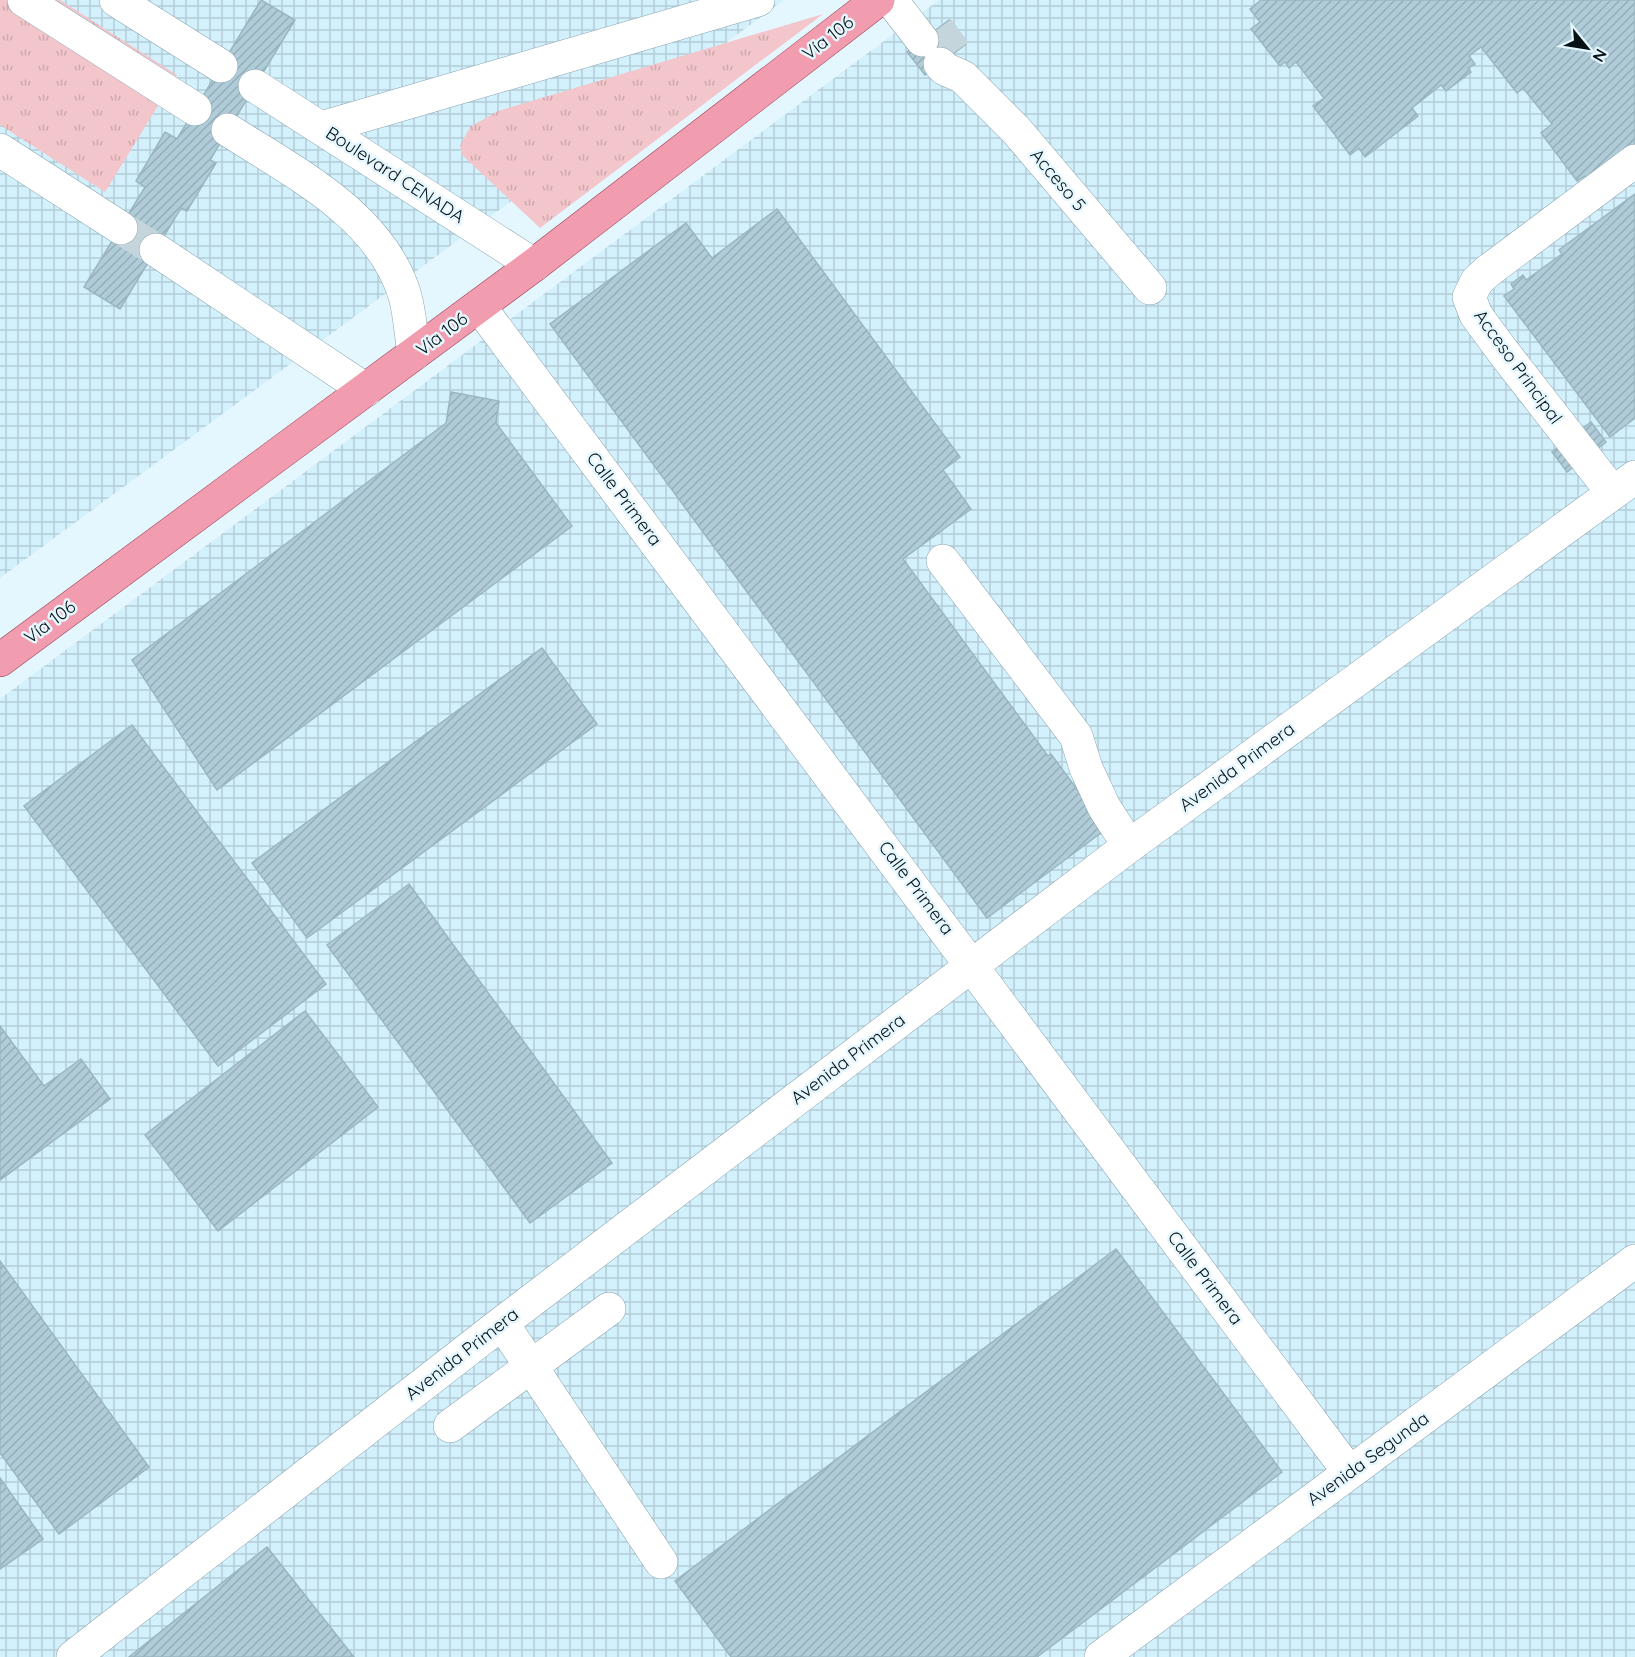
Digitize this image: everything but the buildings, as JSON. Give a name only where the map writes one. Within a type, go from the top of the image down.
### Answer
[{"type":"main road","name":"Vía 106","points":[[0,660],[534,265],[878,0]]},
{"type":"street","points":[[24,0],[195,110]]},
{"type":"street","points":[[116,0],[150,9],[221,66]]},
{"type":"street","points":[[321,128],[758,0]]},
{"type":"street","name":"Acceso 5","points":[[891,0],[944,52],[1016,130],[1150,288]]},
{"type":"street","name":"Acceso 5","points":[[917,0],[944,52]]},
{"type":"street","name":"Boulevard CENADA","points":[[255,86],[534,265]]},
{"type":"street","points":[[228,130],[334,198],[380,246],[405,296],[414,354]]},
{"type":"street","points":[[0,150],[121,228]]},
{"type":"street","name":"Acceso Principal","points":[[1624,485],[1504,353],[1476,315],[1469,297],[1477,281],[1488,271],[1635,161]]},
{"type":"street","points":[[156,250],[366,390]]},
{"type":"street","name":"Calle Primera","points":[[479,306],[973,964],[1349,1472]]},
{"type":"street","name":"Avenida Primera","points":[[73,1657],[502,1323],[1129,846],[1624,485]]},
{"type":"street","points":[[943,561],[1076,736],[1086,768],[1104,807],[1129,846]]},
{"type":"street","name":"Avenida Segunda","points":[[1101,1657],[1635,1261]]},
{"type":"street","points":[[450,1426],[609,1309]]},
{"type":"street","points":[[502,1323],[529,1367],[661,1562]]},
{"type":"shaded area","points":[[0,0],[784,0],[0,578]]},
{"type":"shaded area","points":[[939,0],[1635,0],[1635,1657],[0,1657],[0,699]]},
{"type":"green space","points":[[0,0],[60,0],[177,75],[105,192],[0,125]]},
{"type":"green space","points":[[823,14],[540,228],[462,155],[460,146],[470,127],[498,111]]},
{"type":"tunnel","points":[[938,29],[955,52]]},
{"type":"tunnel","points":[[121,228],[156,250]]}]
